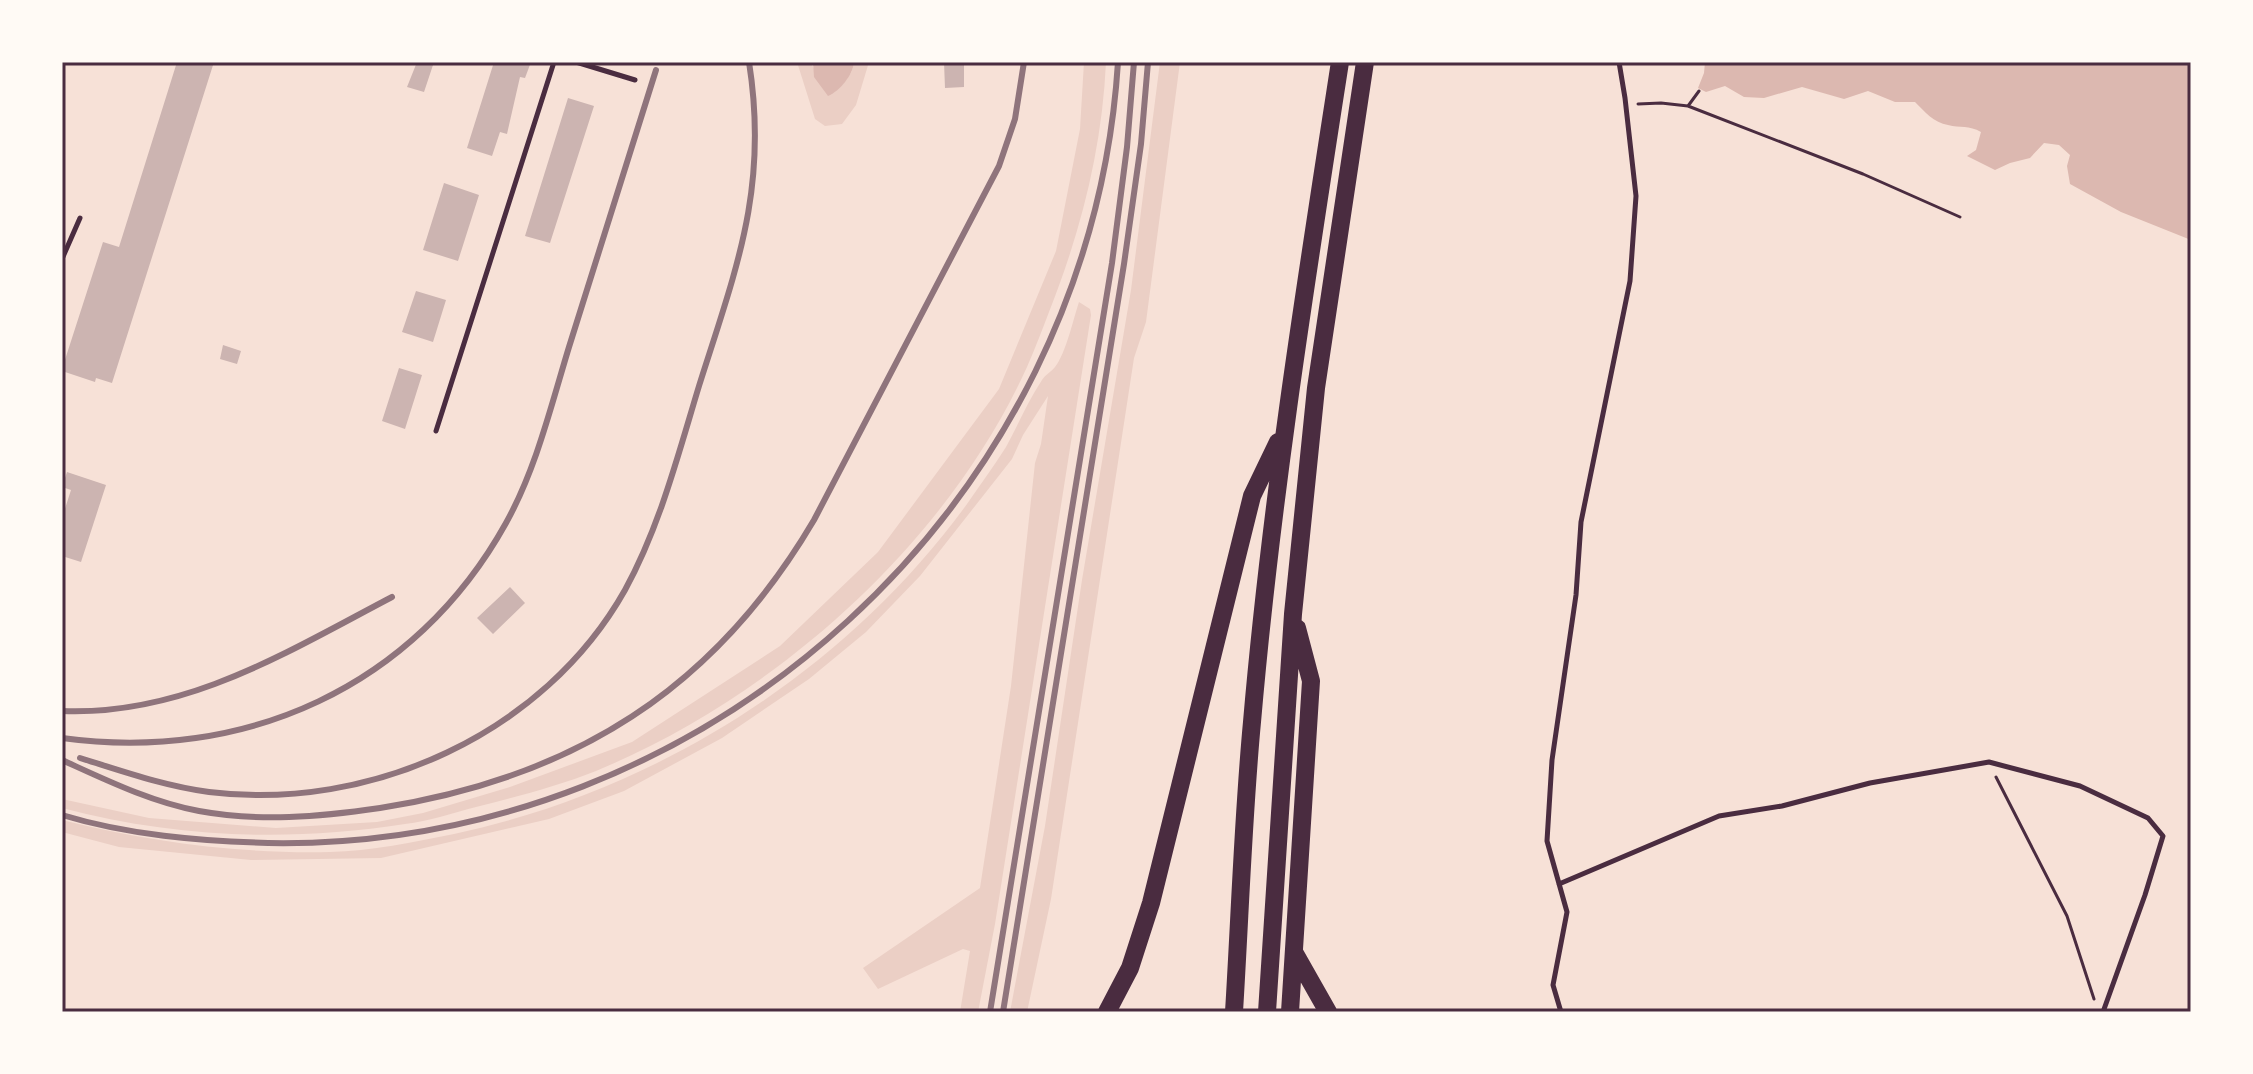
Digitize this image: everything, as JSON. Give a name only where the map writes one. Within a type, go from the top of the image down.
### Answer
[{"type":"highway","points":[[1234,1012],[1252,723],[1286,425],[1340,62]]},
{"type":"highway","points":[[1267,1012],[1293,614],[1316,388],[1365,62]]},
{"type":"highway","points":[[1107,1012],[1139,945],[1151,903],[1252,496],[1286,425]]},
{"type":"highway","points":[[1290,1012],[1311,681],[1293,614]]},
{"type":"highway","points":[[1294,951],[1328,1012]]},
{"type":"lane","points":[[436,431],[554,62]]},
{"type":"lane","points":[[576,62],[635,80]]},
{"type":"lane","points":[[1561,1012],[1553,985],[1567,912],[1547,841],[1552,760],[1576,595],[1581,522],[1630,281],[1636,196],[1619,62]]},
{"type":"lane","points":[[62,259],[80,218]]},
{"type":"lane","points":[[1559,884],[1719,816],[1782,806],[1870,783],[1989,762],[2080,786],[2148,818],[2163,836],[2103,1012]]},
{"type":"path","points":[[1688,106],[1699,91]]},
{"type":"path","points":[[1626,104],[1688,106],[1863,174],[1960,217]]},
{"type":"path","points":[[1989,762],[2067,916],[2094,1000]]},
{"type":"shaded area","points":[[797,62],[813,62],[828,95],[845,82],[854,62],[869,62],[856,105],[842,124],[825,126],[815,119]]},
{"type":"shaded area","points":[[813,62],[854,62],[845,82],[828,96],[814,77]]},
{"type":"shaded area","points":[[1084,62],[1106,62],[1095,158],[1071,251],[1027,367],[993,432],[951,495],[902,553],[849,608],[790,657],[728,701],[663,739],[596,771],[537,791],[423,821],[362,830],[233,834],[147,826],[62,808],[62,799],[149,818],[276,828],[377,822],[423,813],[510,787],[632,742],[780,646],[878,552],[999,389],[1056,251],[1080,129]]},
{"type":"shaded area","points":[[1160,62],[1180,62],[1146,322],[1134,358],[1051,899],[1027,1012],[1010,1012],[1045,826],[1082,580],[1131,290]]},
{"type":"shaded area","points":[[1705,62],[2191,62],[2191,240],[2121,212],[2070,184],[2067,166],[2070,155],[2059,145],[2044,143],[2030,158],[1995,170],[1967,156],[1976,150],[1981,132],[1938,122],[1915,102],[1895,102],[1868,91],[1844,99],[1802,87],[1764,98],[1744,97],[1725,86],[1706,92],[1698,88]]},
{"type":"shaded area","points":[[1079,302],[1090,309],[1091,315],[995,924],[978,1012],[960,1012],[970,951],[963,949],[878,989],[863,968],[980,888],[1011,686],[1035,463],[1048,396],[1012,459],[920,576],[866,632],[809,679],[722,738],[624,791],[549,819],[381,858],[251,860],[119,847],[62,832],[62,820],[128,835],[228,849],[330,852],[377,848],[454,834],[529,814],[602,788],[673,755],[740,716],[804,671],[864,620],[918,565],[992,468],[1043,378],[1059,361]]},
{"type":"building","points":[[177,62],[214,62],[112,383],[96,378],[95,382],[62,369],[103,242],[119,247]]},
{"type":"building","points":[[417,62],[434,62],[424,92],[407,87]]},
{"type":"building","points":[[494,62],[531,62],[525,78],[520,77],[507,134],[500,132],[492,156],[467,148]]},
{"type":"building","points":[[944,62],[964,62],[964,87],[945,88]]},
{"type":"building","points":[[568,98],[594,106],[550,243],[525,236]]},
{"type":"building","points":[[444,183],[479,195],[458,261],[423,250]]},
{"type":"building","points":[[416,291],[446,300],[433,342],[402,332]]},
{"type":"building","points":[[223,345],[241,351],[237,364],[220,359]]},
{"type":"building","points":[[399,368],[422,375],[405,429],[382,421]]},
{"type":"building","points":[[67,472],[106,485],[81,562],[62,556],[62,518],[71,490],[62,487]]},
{"type":"building","points":[[510,587],[525,603],[493,634],[477,618]]},
{"type":"railway","points":[[80,758],[159,782],[209,792],[270,795],[331,789],[390,775],[447,752],[500,722],[548,685],[590,641],[625,590],[648,541],[676,464],[736,265],[752,189],[755,149],[749,62]]},
{"type":"railway","points":[[62,760],[129,790],[181,807],[244,816],[312,816],[380,808],[450,794],[515,774],[576,749],[632,716],[684,678],[731,632],[775,580],[814,520],[999,166],[1015,119],[1024,62]]},
{"type":"railway","points":[[62,815],[138,832],[242,842],[268,843],[430,830],[583,786],[723,716],[848,621],[953,505],[1035,371],[1092,223],[1118,62]]},
{"type":"railway","points":[[990,1012],[1112,263],[1134,62]]},
{"type":"railway","points":[[1003,1012],[1124,264],[1141,144],[1148,62]]},
{"type":"railway","points":[[62,738],[130,743],[196,738],[259,724],[318,701],[374,670],[424,629],[468,580],[506,523],[534,459],[656,70]]},
{"type":"railway","points":[[62,711],[107,710],[193,692],[274,659],[392,597]]}]
